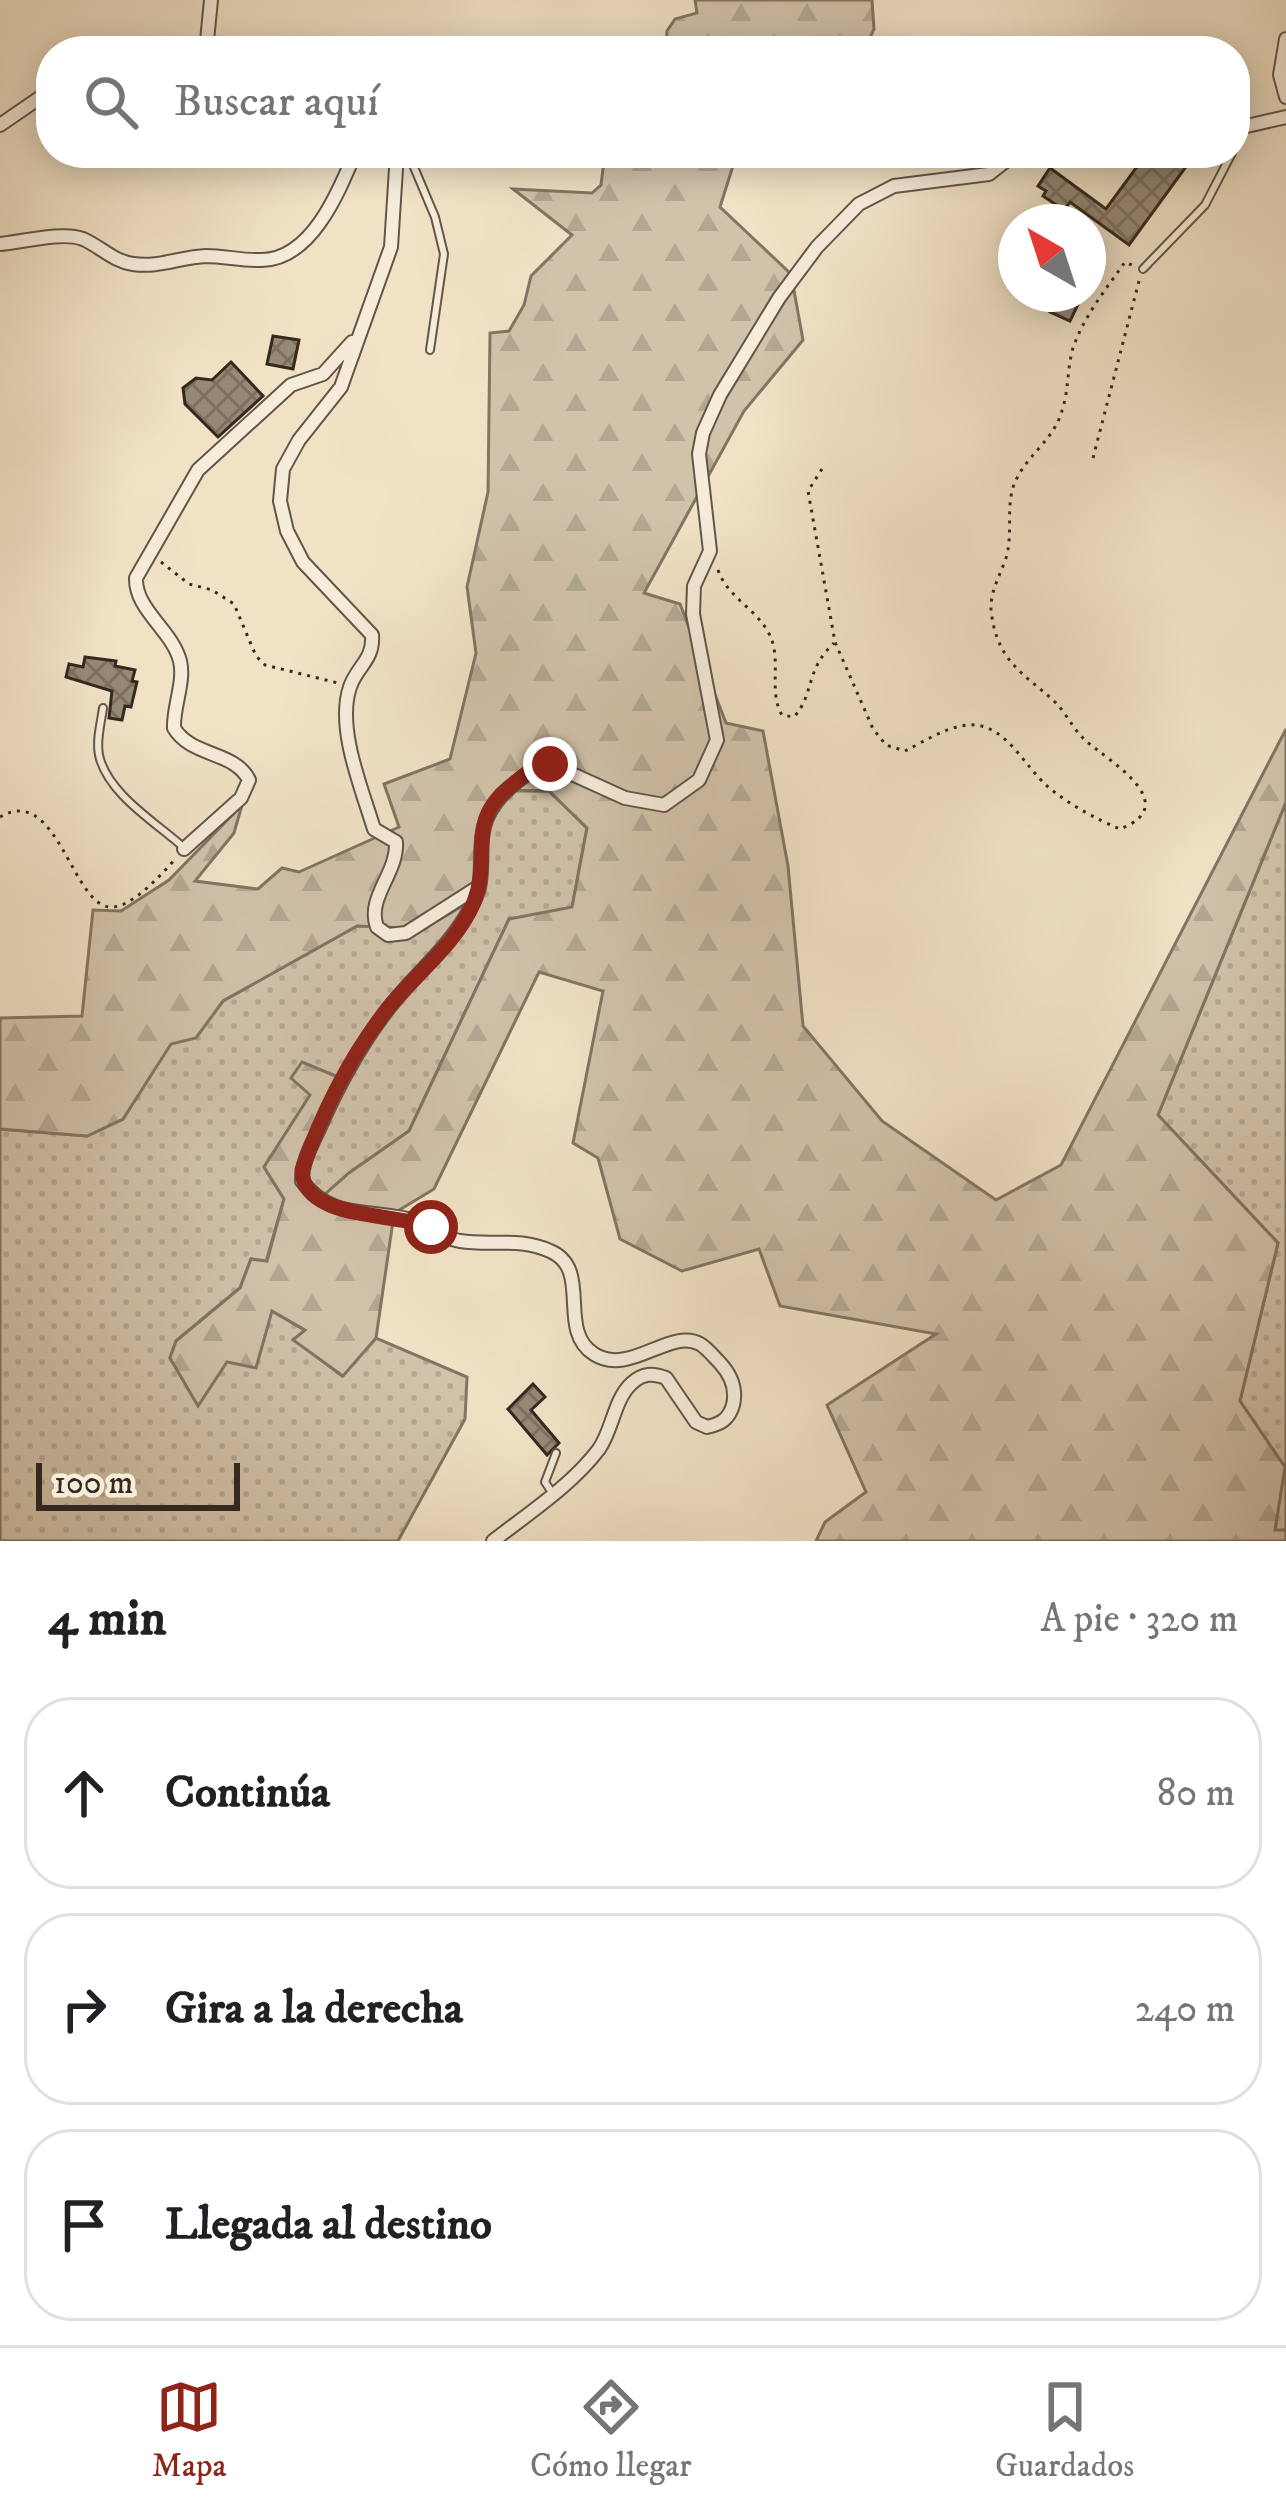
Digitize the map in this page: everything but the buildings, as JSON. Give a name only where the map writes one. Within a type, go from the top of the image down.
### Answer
[{"type":"street","points":[[207,36],[211,0]]},
{"type":"street","points":[[1286,39],[1280,75],[1286,97]]},
{"type":"street","points":[[5,118],[36,99]]},
{"type":"street","points":[[1250,125],[1286,117]]},
{"type":"street","points":[[0,244],[81,238],[123,262],[140,266],[208,256],[264,261],[300,243],[321,220],[348,168]]},
{"type":"street","points":[[396,168],[391,247],[341,387],[299,440],[283,469],[280,501],[287,531],[303,562],[372,635],[371,653],[350,686],[349,753],[362,779],[374,829],[396,842],[392,870],[374,907],[377,927],[388,934],[406,933],[479,887]]},
{"type":"street","points":[[494,1541],[595,1455],[610,1432],[622,1397],[637,1379],[647,1374],[667,1378],[696,1422],[707,1427],[725,1420],[732,1408],[734,1392],[728,1371],[703,1346],[688,1340],[618,1360],[594,1354],[578,1335],[569,1265],[556,1253],[513,1240],[464,1242],[445,1238],[416,1221],[332,1208],[302,1181],[304,1162],[342,1079],[383,1014],[450,943],[473,905],[479,887],[480,835],[486,814],[500,794],[538,765],[566,768],[625,798],[664,805],[699,780],[717,740],[693,614],[694,586],[710,550],[700,480],[703,433],[742,355],[818,247],[859,204],[894,186],[988,175],[997,168]]},
{"type":"street","points":[[184,849],[242,798],[249,780],[237,764],[189,746],[174,728],[182,667],[172,641],[136,591],[136,578],[198,470],[291,386],[323,374],[359,331]]},
{"type":"lane","points":[[414,168],[444,254],[430,350]]},
{"type":"lane","points":[[1143,268],[1205,206],[1224,168]]},
{"type":"lane","points":[[103,708],[98,745],[104,769],[118,789],[184,849]]},
{"type":"lane","points":[[554,1493],[545,1482],[556,1453]]},
{"type":"path","points":[[822,469],[808,491],[836,642],[873,729],[886,745],[904,751],[954,728],[986,726],[1004,738],[1048,787],[1120,829],[1135,823],[1144,808],[1142,791],[1123,767],[1086,740],[1056,703],[1016,670],[997,639],[991,610],[1006,557],[1011,489],[1056,426],[1070,392],[1072,351],[1089,313],[1125,262],[1143,268],[1093,458]]},
{"type":"path","points":[[710,550],[723,584],[767,629],[777,657],[775,703],[782,715],[794,717],[804,706],[810,674],[836,642]]},
{"type":"path","points":[[151,554],[189,584],[212,590],[235,604],[256,656],[265,664],[350,686]]},
{"type":"path","points":[[0,817],[22,810],[33,814],[71,860],[95,902],[106,908],[119,907],[156,881],[184,849]]},
{"type":"green space","points":[[695,0],[872,0],[874,29],[871,36],[667,36],[675,19],[697,13]]},
{"type":"green space","points":[[603,168],[732,168],[720,207],[791,274],[803,340],[744,411],[644,593],[680,604],[726,723],[763,731],[788,866],[803,1026],[882,1121],[996,1200],[1061,1165],[1286,729],[1286,802],[1158,1115],[1278,1243],[1240,1401],[1285,1467],[1275,1530],[1286,1530],[1286,1541],[816,1541],[825,1522],[866,1492],[827,1405],[936,1334],[780,1306],[759,1249],[682,1271],[620,1239],[598,1158],[573,1143],[603,991],[539,972],[434,1189],[396,1212],[348,1206],[322,1197],[409,1131],[509,919],[572,907],[587,828],[549,791],[497,790],[477,835],[474,884],[405,928],[357,926],[223,1001],[196,1038],[171,1044],[123,1119],[87,1136],[0,1129],[0,1018],[82,1016],[93,910],[121,911],[169,880],[242,805],[234,833],[195,881],[258,889],[282,868],[299,872],[399,827],[384,784],[450,759],[476,653],[467,587],[488,492],[490,333],[509,331],[524,305],[531,276],[572,235],[513,189],[592,193],[601,185]]},
{"type":"green space","points":[[513,791],[549,791],[587,828],[572,908],[509,919],[409,1131],[322,1197],[306,1179],[335,1107],[376,1034],[460,934],[481,901],[487,882],[487,830]]},
{"type":"green space","points":[[1286,802],[1286,1530],[1275,1531],[1284,1467],[1240,1401],[1278,1243],[1158,1115]]},
{"type":"green space","points":[[469,902],[446,940],[338,1077],[303,1063],[292,1077],[311,1094],[264,1167],[284,1199],[266,1262],[251,1259],[240,1288],[176,1341],[170,1358],[198,1405],[227,1361],[272,1311],[306,1331],[294,1339],[342,1376],[376,1338],[467,1377],[465,1419],[398,1541],[0,1541],[0,1129],[87,1136],[123,1119],[171,1043],[196,1037],[223,1001],[357,926],[371,925],[408,938]]},
{"type":"green space","points":[[302,1062],[338,1077],[300,1161],[297,1182],[328,1209],[393,1221],[376,1338],[343,1376],[293,1340],[305,1330],[272,1311],[256,1368],[227,1362],[198,1406],[170,1358],[176,1341],[240,1288],[251,1259],[267,1261],[284,1199],[264,1167],[310,1095],[291,1078]]},
{"type":"route","points":[[431,1227],[332,1208],[309,1191],[302,1170],[342,1079],[383,1014],[450,943],[473,905],[486,814],[500,794],[538,765],[550,764]]}]
